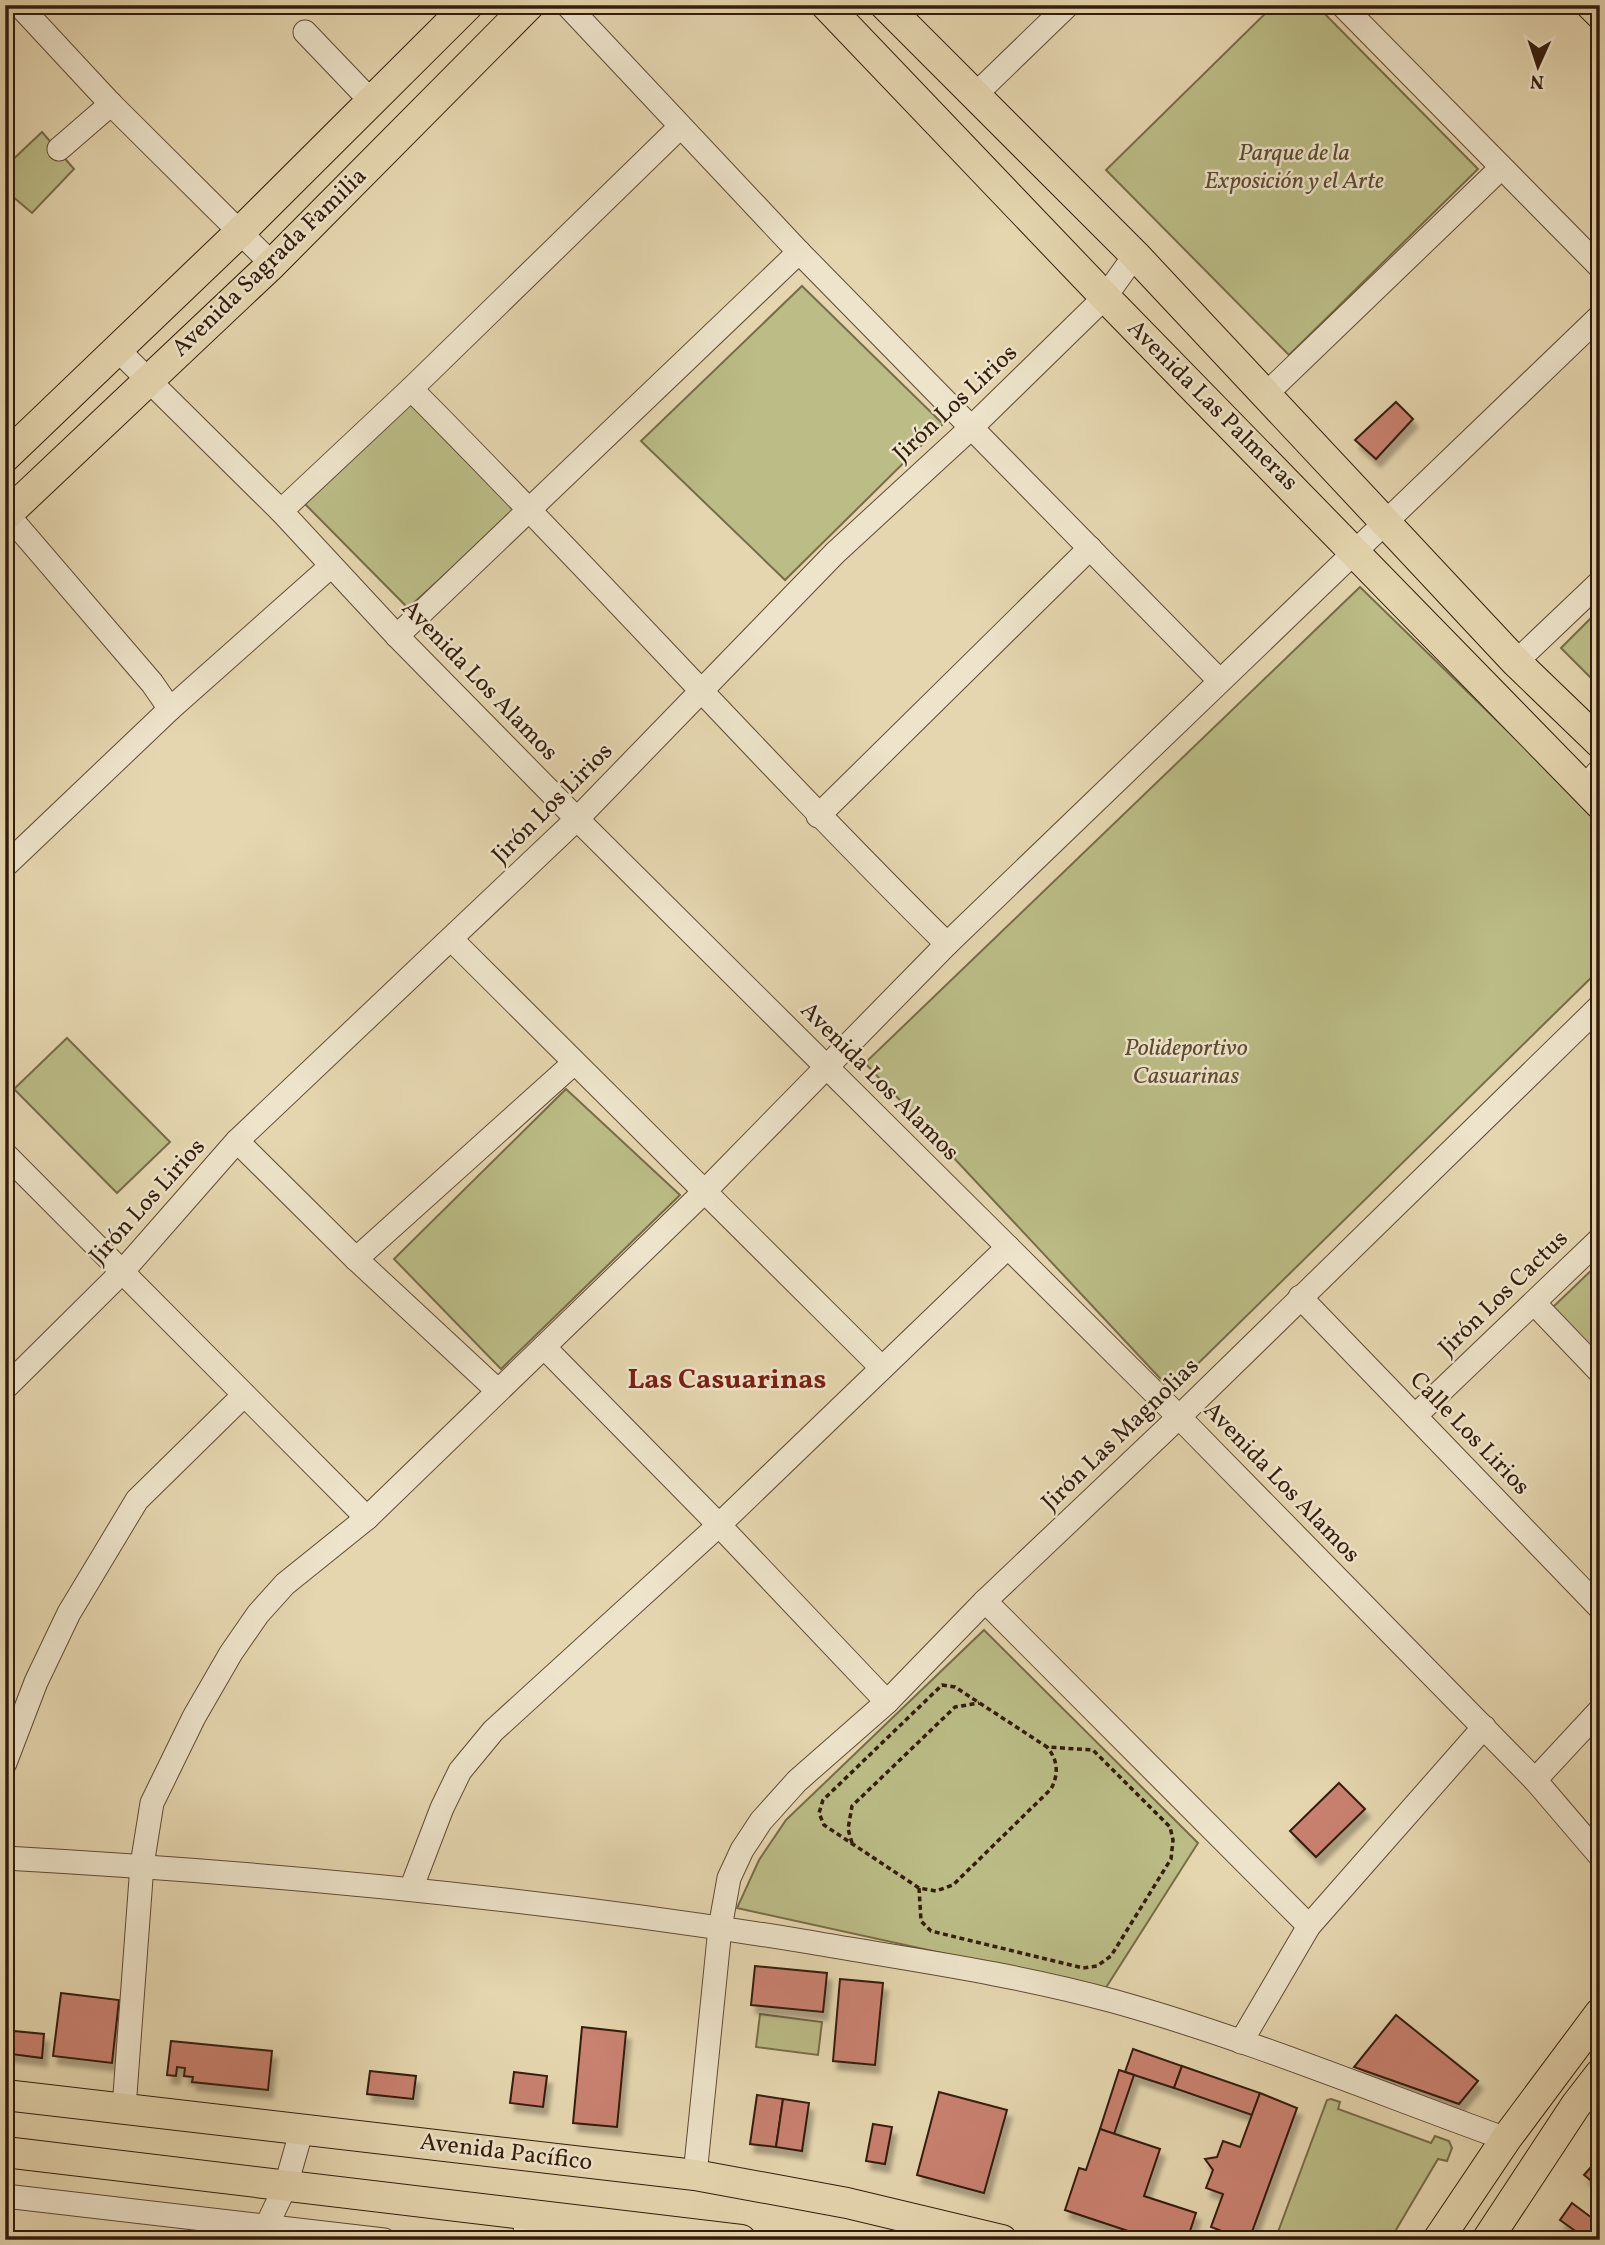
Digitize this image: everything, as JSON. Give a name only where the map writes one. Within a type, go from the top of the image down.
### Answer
[{"type":"main road","name":"Avenida Sagrada Familia","points":[[5,457],[240,232],[468,5]]},
{"type":"main road","name":"Avenida Sagrada Familia","points":[[6,515],[272,264],[529,5]]},
{"type":"main road","name":"Avenida Las Palmeras","points":[[826,5],[1105,297],[1354,550],[1595,787]]},
{"type":"main road","name":"Avenida Las Palmeras","points":[[885,5],[1135,255],[1264,396],[1516,662],[1600,743]]},
{"type":"main road","points":[[1591,5],[1600,14]]},
{"type":"main road","points":[[1438,2240],[1506,2139],[1600,2012]]},
{"type":"main road","points":[[1487,2240],[1576,2105],[1600,2074]]},
{"type":"main road","name":"Avenida Pacífico","points":[[5,2095],[695,2175],[847,2203],[1002,2240]]},
{"type":"main road","points":[[5,2152],[286,2185],[526,2227],[741,2240]]},
{"type":"street","points":[[19,5],[111,104],[272,264]]},
{"type":"street","points":[[567,5],[799,252],[1219,680]]},
{"type":"street","points":[[974,96],[1069,5]]},
{"type":"street","points":[[1354,9],[1501,168],[1600,267]]},
{"type":"street","points":[[305,32],[370,100]]},
{"type":"street","points":[[59,149],[111,104]]},
{"type":"street","points":[[281,511],[411,389],[680,127]]},
{"type":"street","points":[[1264,396],[1501,168]]},
{"type":"street","points":[[397,636],[799,252]]},
{"type":"street","name":"Jirón Los Lirios","points":[[5,1388],[122,1272],[237,1141],[577,819],[835,554],[972,427],[1105,297],[1135,255]]},
{"type":"street","points":[[124,2108],[142,1866],[152,1803],[194,1717],[231,1653],[258,1614],[285,1584],[367,1518],[544,1347],[703,1193],[947,944],[1600,316]]},
{"type":"street","name":"Avenida Los Alamos","points":[[118,350],[281,511],[397,636],[577,819],[1179,1417],[1535,1780],[1600,1856]]},
{"type":"street","points":[[411,389],[529,508],[818,816],[947,944]]},
{"type":"street","points":[[6,515],[152,682],[170,709]]},
{"type":"street","points":[[818,816],[1090,548]]},
{"type":"street","points":[[5,866],[170,709],[331,566]]},
{"type":"street","points":[[1516,662],[1600,582]]},
{"type":"street","points":[[452,940],[703,1193],[882,1368]]},
{"type":"street","name":"Jirón Las Magnolias","points":[[695,2175],[720,1928],[729,1878],[742,1850],[761,1821],[797,1781],[887,1702],[985,1601],[1179,1417],[1600,1006]]},
{"type":"street","points":[[356,1259],[574,1063]]},
{"type":"street","points":[[237,1141],[356,1259],[497,1390]]},
{"type":"street","points":[[5,1154],[367,1518]]},
{"type":"street","name":"Jirón Los Cactus","points":[[1415,1416],[1600,1239]]},
{"type":"street","points":[[411,1889],[442,1808],[460,1771],[493,1731],[719,1525],[1008,1247]]},
{"type":"street","name":"Calle Los Lirios","points":[[1300,1297],[1600,1608]]},
{"type":"street","points":[[1534,1303],[1600,1372]]},
{"type":"street","points":[[544,1347],[719,1525],[887,1702]]},
{"type":"street","points":[[5,1763],[36,1682],[69,1613],[137,1500],[244,1395]]},
{"type":"street","points":[[985,1601],[1310,1926]]},
{"type":"street","points":[[1535,1780],[1600,1710]]},
{"type":"street","points":[[1241,2042],[1310,1926],[1484,1727]]},
{"type":"street","points":[[5,1858],[142,1866],[411,1889],[720,1928],[982,1971],[1112,2001],[1241,2042],[1506,2139]]},
{"type":"street","points":[[265,2233],[286,2185],[302,2129]]},
{"type":"street","points":[[5,2196],[265,2233],[384,2240]]},
{"type":"path","points":[[949,1685],[964,1693],[1047,1747],[1056,1762],[1057,1775],[1051,1789],[953,1885],[936,1891],[919,1888],[838,1835],[821,1819],[822,1800],[938,1686],[949,1685]]},
{"type":"path","points":[[853,1845],[848,1829],[852,1807],[960,1706],[964,1693]]},
{"type":"path","points":[[960,1706],[980,1703]]},
{"type":"path","points":[[919,1888],[921,1921],[931,1931],[1083,1968],[1097,1966],[1111,1956],[1171,1859],[1172,1833],[1170,1827],[1097,1753],[1085,1748],[1047,1747]]},
{"type":"path","points":[[838,1835],[848,1829]]},
{"type":"green space","name":"Parque de la Exposición y el Arte","points":[[1274,5],[1316,5],[1478,169],[1289,355],[1106,170]]},
{"type":"green space","points":[[42,132],[74,169],[32,213],[5,190],[5,167]]},
{"type":"green space","points":[[802,286],[943,424],[785,580],[641,441]]},
{"type":"green space","points":[[408,402],[515,511],[408,608],[303,502]]},
{"type":"green space","name":"Polideportivo Casuarinas","points":[[1360,587],[1600,821],[1600,969],[1171,1390],[865,1063]]},
{"type":"green space","points":[[1600,609],[1600,687],[1561,648]]},
{"type":"green space","points":[[67,1038],[170,1142],[117,1193],[14,1089]]},
{"type":"green space","points":[[566,1089],[680,1195],[501,1369],[394,1259]]},
{"type":"green space","points":[[1600,1262],[1600,1357],[1552,1308]]},
{"type":"green space","points":[[984,1630],[1198,1843],[1105,1989],[737,1908],[759,1860],[786,1820]]},
{"type":"green space","points":[[760,2014],[822,2022],[818,2055],[756,2047]]},
{"type":"green space","points":[[1327,2100],[1340,2102],[1338,2109],[1431,2143],[1435,2136],[1449,2141],[1452,2148],[1447,2161],[1438,2159],[1390,2240],[1275,2240]]},
{"type":"building","points":[[1396,402],[1413,419],[1376,459],[1355,440]]},
{"type":"building","points":[[1339,1783],[1365,1809],[1316,1857],[1290,1831]]},
{"type":"building","points":[[755,1966],[827,1973],[823,2012],[751,2005]]},
{"type":"building","points":[[840,1979],[883,1983],[875,2065],[833,2061]]},
{"type":"building","points":[[61,1993],[119,2000],[112,2063],[53,2056]]},
{"type":"building","points":[[1396,2015],[1478,2081],[1459,2104],[1354,2067]]},
{"type":"building","points":[[582,2027],[626,2032],[617,2127],[573,2123]]},
{"type":"building","points":[[5,2030],[14,2031],[11,2054],[5,2053]]},
{"type":"building","points":[[14,2031],[44,2034],[42,2058],[11,2054]]},
{"type":"building","points":[[171,2041],[272,2051],[268,2090],[192,2082],[193,2077],[184,2076],[185,2068],[177,2067],[176,2076],[167,2075]]},
{"type":"building","points":[[1133,2049],[1182,2066],[1174,2088],[1125,2072]]},
{"type":"building","points":[[1182,2066],[1260,2093],[1252,2115],[1174,2088]]},
{"type":"building","points":[[1119,2070],[1134,2075],[1114,2134],[1100,2129]]},
{"type":"building","points":[[370,2071],[416,2076],[413,2099],[367,2094]]},
{"type":"building","points":[[514,2072],[547,2076],[543,2107],[510,2103]]},
{"type":"building","points":[[939,2092],[1007,2110],[984,2193],[917,2175]]},
{"type":"building","points":[[1260,2093],[1297,2108],[1249,2240],[1245,2240],[1211,2227],[1223,2194],[1206,2188],[1213,2170],[1205,2159],[1217,2157],[1223,2141],[1240,2147]]},
{"type":"building","points":[[757,2095],[783,2099],[776,2147],[750,2144]]},
{"type":"building","points":[[783,2099],[809,2103],[802,2151],[776,2147]]},
{"type":"building","points":[[873,2124],[892,2127],[885,2164],[866,2161]]},
{"type":"building","points":[[1100,2129],[1160,2149],[1144,2196],[1196,2213],[1187,2240],[1155,2240],[1065,2210],[1079,2168],[1086,2170]]},
{"type":"building","points":[[1600,2157],[1600,2188],[1584,2175]]},
{"type":"building","points":[[1572,2203],[1600,2224],[1598,2240],[1588,2240],[1560,2220]]},
{"type":"district","name":"Las Casuarinas","points":[[727,1380]]}]
